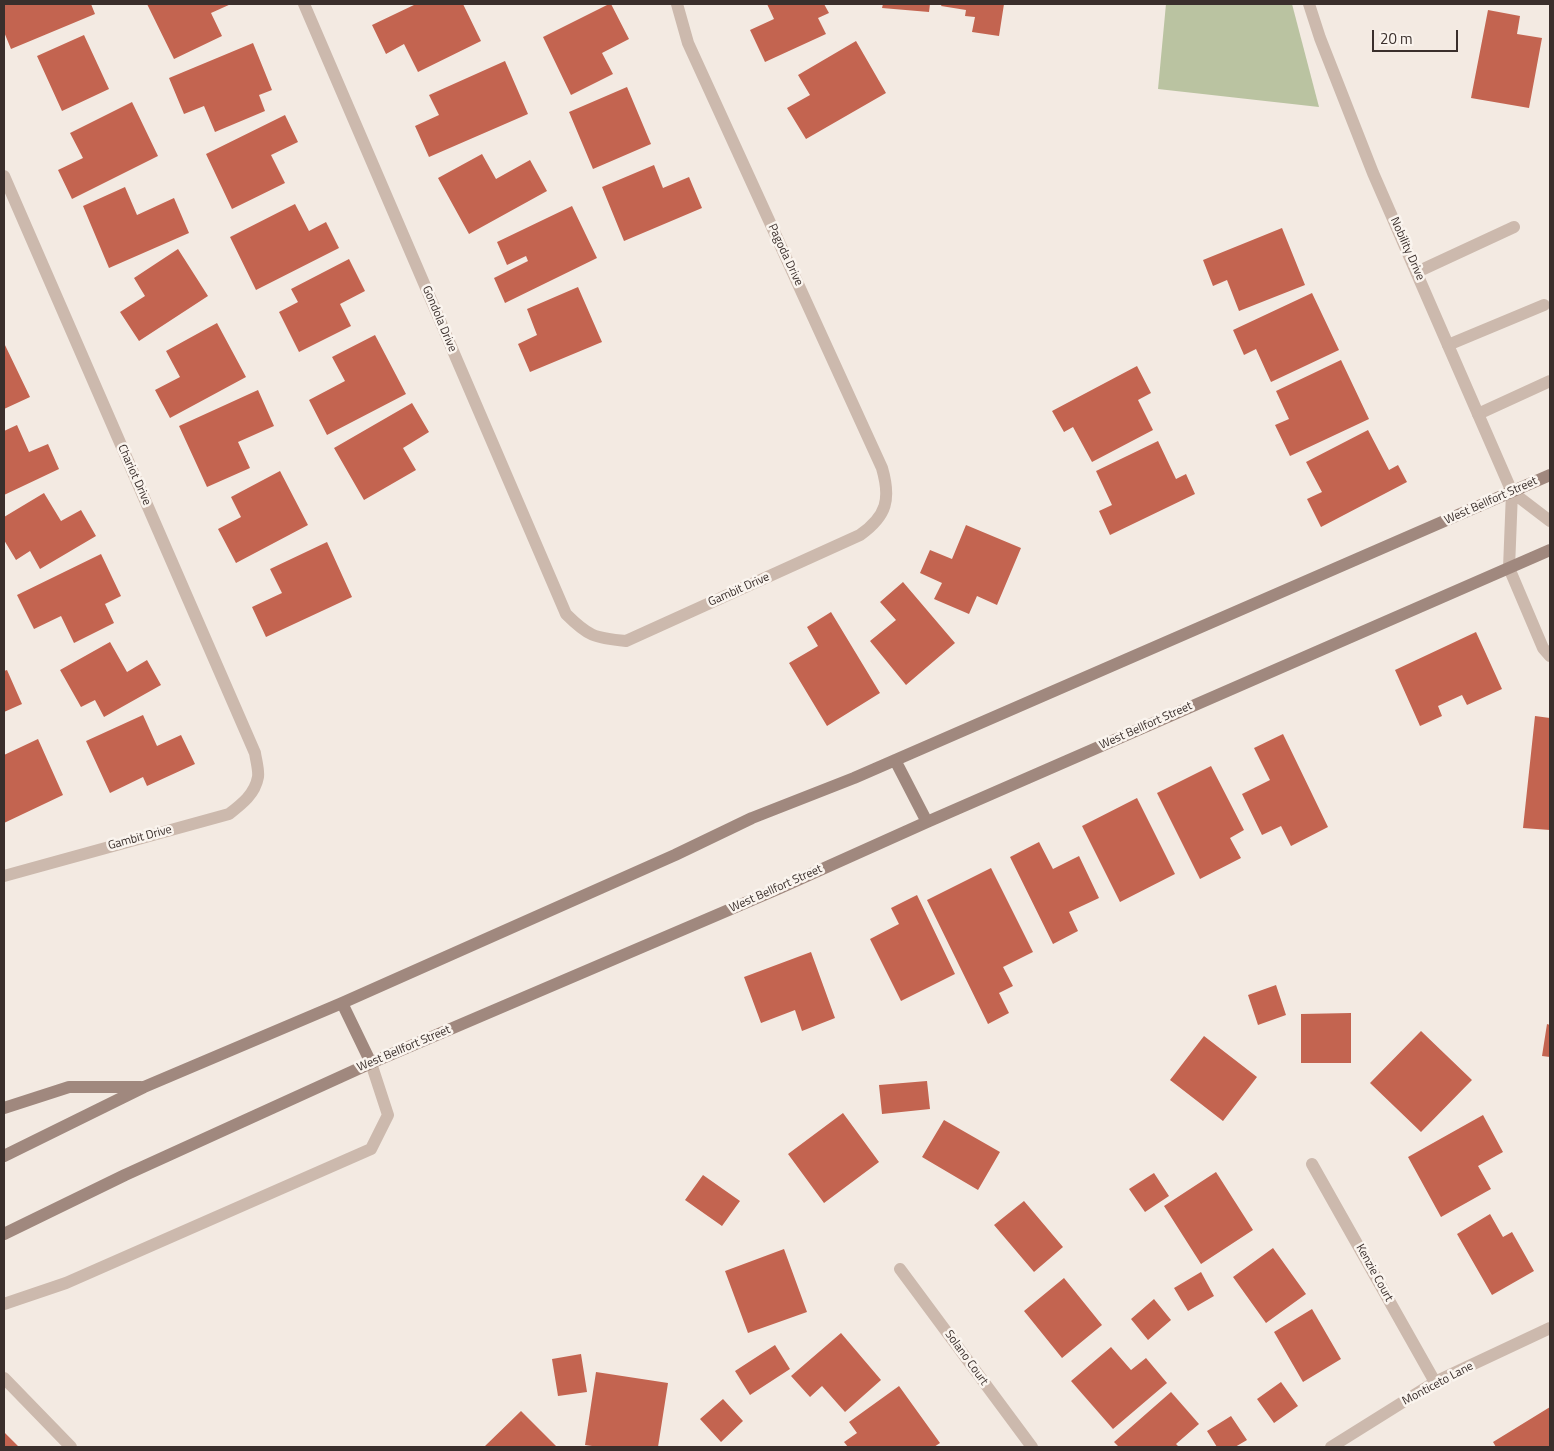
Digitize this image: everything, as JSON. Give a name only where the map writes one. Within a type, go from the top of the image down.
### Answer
[{"type":"main road","name":"West Bellfort Street","points":[[4,1156],[144,1087],[342,1003],[675,855],[752,818],[895,760],[1550,475]]},
{"type":"main road","name":"West Bellfort Street","points":[[4,1234],[126,1175],[371,1063],[762,896],[1550,550]]},
{"type":"main road","points":[[895,760],[927,822]]},
{"type":"main road","points":[[342,1003],[371,1063]]},
{"type":"main road","points":[[4,1108],[69,1087],[144,1087]]},
{"type":"street","name":"Gondola Drive","points":[[304,4],[566,614],[582,630]]},
{"type":"street","name":"Pagoda Drive","points":[[677,4],[688,43],[882,468],[888,486],[884,507]]},
{"type":"street","name":"Nobility Drive","points":[[1309,4],[1320,38],[1373,172],[1512,492],[1509,568],[1543,648],[1550,656]]},
{"type":"street","name":"Chariot Drive","points":[[4,176],[255,753],[258,776]]},
{"type":"street","points":[[1417,272],[1514,227]]},
{"type":"street","points":[[1448,345],[1544,304]]},
{"type":"street","points":[[1478,414],[1550,381]]},
{"type":"street","name":"Nobility Drive","points":[[1512,492],[1550,522]]},
{"type":"street","name":"Gambit Drive","points":[[582,630],[600,639],[626,641],[860,535],[874,524],[884,507]]},
{"type":"street","name":"Gambit Drive","points":[[4,876],[229,814],[243,804],[252,793],[258,776]]},
{"type":"street","points":[[4,1304],[66,1283],[371,1149],[388,1116],[371,1063]]},
{"type":"street","name":"Kenzie Court","points":[[1312,1164],[1435,1382]]},
{"type":"street","name":"Solano Court","points":[[900,1269],[1032,1447]]},
{"type":"street","name":"Monticeto Lane","points":[[1330,1447],[1435,1382],[1550,1328]]},
{"type":"street","points":[[4,1378],[71,1447]]},
{"type":"green space","points":[[1166,4],[1292,4],[1319,107],[1158,89]]},
{"type":"building","points":[[4,4],[91,4],[95,14],[11,49],[4,32]]},
{"type":"building","points":[[147,4],[231,4],[211,13],[222,36],[174,59]]},
{"type":"building","points":[[416,4],[463,4],[481,41],[418,72],[404,44],[386,54],[372,25]]},
{"type":"building","points":[[611,4],[629,39],[602,53],[613,74],[571,95],[543,37]]},
{"type":"building","points":[[767,4],[824,4],[829,13],[818,18],[826,34],[765,62],[750,30],[774,19]]},
{"type":"building","points":[[883,4],[930,4],[929,12],[882,8]]},
{"type":"building","points":[[942,4],[1004,4],[999,36],[972,32],[975,17],[965,16],[966,10],[941,6]]},
{"type":"building","points":[[1488,10],[1520,16],[1517,34],[1542,38],[1529,108],[1471,98]]},
{"type":"building","points":[[84,35],[109,89],[62,111],[37,56]]},
{"type":"building","points":[[856,41],[886,93],[806,139],[787,108],[810,95],[798,75]]},
{"type":"building","points":[[253,43],[272,90],[259,95],[265,111],[215,132],[204,106],[184,114],[169,78]]},
{"type":"building","points":[[505,61],[528,114],[429,157],[415,126],[439,115],[429,95]]},
{"type":"building","points":[[627,87],[651,144],[593,169],[569,112]]},
{"type":"building","points":[[132,102],[158,156],[72,199],[58,170],[83,158],[70,133]]},
{"type":"building","points":[[285,115],[298,142],[271,155],[285,183],[232,209],[206,154]]},
{"type":"building","points":[[482,154],[496,179],[530,160],[547,191],[469,234],[438,178]]},
{"type":"building","points":[[654,165],[663,188],[689,177],[702,208],[624,241],[602,187]]},
{"type":"building","points":[[125,187],[137,215],[174,198],[189,233],[109,268],[83,206]]},
{"type":"building","points":[[295,204],[309,231],[326,222],[339,248],[256,290],[230,237]]},
{"type":"building","points":[[572,206],[597,258],[505,303],[494,278],[528,261],[526,256],[507,265],[497,242]]},
{"type":"building","points":[[1282,228],[1305,285],[1239,311],[1227,280],[1213,286],[1203,260]]},
{"type":"building","points":[[178,249],[208,296],[139,341],[120,312],[145,296],[134,278]]},
{"type":"building","points":[[349,259],[365,291],[340,304],[351,326],[299,352],[279,312],[298,302],[291,289]]},
{"type":"building","points":[[578,287],[602,342],[530,372],[518,344],[537,335],[527,309]]},
{"type":"building","points":[[1312,293],[1339,350],[1271,382],[1256,349],[1244,355],[1233,330]]},
{"type":"building","points":[[217,323],[246,377],[170,418],[155,390],[180,377],[166,351]]},
{"type":"building","points":[[375,335],[406,394],[327,435],[309,400],[345,381],[332,357]]},
{"type":"building","points":[[4,343],[30,397],[4,409]]},
{"type":"building","points":[[1341,360],[1369,419],[1290,456],[1275,425],[1289,419],[1276,391]]},
{"type":"building","points":[[1137,366],[1151,393],[1138,400],[1153,430],[1092,462],[1073,427],[1064,432],[1052,411]]},
{"type":"building","points":[[258,390],[274,426],[238,442],[250,468],[207,487],[179,426]]},
{"type":"building","points":[[412,403],[429,432],[403,448],[416,470],[364,500],[334,448]]},
{"type":"building","points":[[17,425],[29,452],[48,444],[59,469],[4,495],[4,431]]},
{"type":"building","points":[[1368,430],[1389,470],[1398,465],[1407,482],[1321,527],[1307,499],[1322,492],[1306,462]]},
{"type":"building","points":[[1158,441],[1176,479],[1186,474],[1195,494],[1110,535],[1099,511],[1112,505],[1096,471]]},
{"type":"building","points":[[280,471],[308,525],[236,563],[218,529],[241,517],[231,497]]},
{"type":"building","points":[[44,493],[61,521],[81,510],[96,536],[40,569],[30,551],[16,560],[4,540],[4,517]]},
{"type":"building","points":[[966,525],[1021,548],[997,605],[977,596],[969,614],[934,599],[942,583],[920,573],[930,550],[952,559]]},
{"type":"building","points":[[327,542],[352,597],[266,637],[252,607],[282,593],[270,569]]},
{"type":"building","points":[[101,554],[121,596],[105,604],[114,623],[74,643],[61,616],[34,629],[17,595]]},
{"type":"building","points":[[903,582],[955,643],[906,685],[870,641],[896,620],[880,602]]},
{"type":"building","points":[[831,612],[880,693],[827,726],[789,663],[818,646],[807,627]]},
{"type":"building","points":[[1476,632],[1502,689],[1467,705],[1462,695],[1438,706],[1442,716],[1420,726],[1395,670]]},
{"type":"building","points":[[110,642],[127,672],[147,660],[161,685],[104,717],[95,700],[81,707],[60,670]]},
{"type":"building","points":[[7,670],[22,704],[4,712],[4,671]]},
{"type":"building","points":[[143,715],[157,746],[181,735],[195,764],[147,786],[143,777],[110,793],[86,741]]},
{"type":"building","points":[[1535,716],[1550,718],[1550,830],[1523,828]]},
{"type":"building","points":[[1283,734],[1328,827],[1291,846],[1281,826],[1262,835],[1242,794],[1270,780],[1254,748]]},
{"type":"building","points":[[38,739],[63,795],[4,823],[4,755]]},
{"type":"building","points":[[1211,766],[1244,830],[1230,838],[1241,858],[1200,879],[1157,793]]},
{"type":"building","points":[[1137,798],[1175,874],[1120,902],[1082,826]]},
{"type":"building","points":[[1039,842],[1053,869],[1079,856],[1099,898],[1069,912],[1078,931],[1053,944],[1010,857]]},
{"type":"building","points":[[991,868],[1033,952],[1003,967],[1013,986],[999,993],[1009,1013],[988,1024],[927,900]]},
{"type":"building","points":[[917,895],[955,974],[901,1001],[870,939],[899,924],[891,908]]},
{"type":"building","points":[[811,952],[835,1018],[802,1031],[795,1010],[761,1023],[744,977]]},
{"type":"building","points":[[1276,985],[1286,1015],[1258,1025],[1248,995]]},
{"type":"building","points":[[1351,1013],[1351,1063],[1301,1063],[1301,1014]]},
{"type":"building","points":[[1547,1024],[1550,1025],[1550,1057],[1542,1056]]},
{"type":"building","points":[[1421,1031],[1472,1080],[1421,1132],[1370,1083]]},
{"type":"building","points":[[1204,1036],[1257,1077],[1223,1121],[1170,1080]]},
{"type":"building","points":[[927,1081],[930,1109],[882,1114],[879,1085]]},
{"type":"building","points":[[843,1113],[879,1162],[824,1203],[788,1154]]},
{"type":"building","points":[[1483,1115],[1503,1152],[1478,1166],[1491,1189],[1441,1217],[1408,1157]]},
{"type":"building","points":[[944,1120],[1000,1152],[978,1190],[922,1157]]},
{"type":"building","points":[[1216,1172],[1253,1230],[1201,1264],[1164,1206]]},
{"type":"building","points":[[1154,1173],[1169,1196],[1145,1212],[1129,1189]]},
{"type":"building","points":[[703,1175],[740,1201],[722,1226],[685,1200]]},
{"type":"building","points":[[1024,1201],[1063,1247],[1034,1272],[994,1225]]},
{"type":"building","points":[[1490,1214],[1503,1237],[1512,1232],[1534,1271],[1492,1295],[1457,1234]]},
{"type":"building","points":[[1273,1248],[1306,1294],[1266,1323],[1233,1277]]},
{"type":"building","points":[[784,1249],[807,1312],[748,1333],[725,1271]]},
{"type":"building","points":[[1201,1272],[1214,1296],[1188,1311],[1174,1288]]},
{"type":"building","points":[[1064,1278],[1102,1325],[1062,1358],[1024,1311]]},
{"type":"building","points":[[1154,1299],[1171,1320],[1148,1340],[1131,1319]]},
{"type":"building","points":[[1312,1309],[1341,1359],[1303,1382],[1274,1332]]},
{"type":"building","points":[[841,1333],[881,1380],[845,1412],[822,1386],[810,1397],[791,1376]]},
{"type":"building","points":[[775,1345],[790,1369],[750,1395],[735,1371]]},
{"type":"building","points":[[1111,1347],[1131,1370],[1146,1358],[1167,1383],[1113,1429],[1071,1381]]},
{"type":"building","points":[[581,1354],[587,1392],[558,1396],[552,1359]]},
{"type":"building","points":[[596,1372],[668,1383],[658,1447],[599,1447],[585,1445]]},
{"type":"building","points":[[1281,1382],[1298,1406],[1274,1423],[1257,1399]]},
{"type":"building","points":[[899,1386],[940,1443],[934,1447],[848,1447],[844,1442],[857,1433],[849,1422]]},
{"type":"building","points":[[1171,1392],[1199,1424],[1176,1444],[1179,1447],[1119,1447],[1114,1442]]},
{"type":"building","points":[[723,1399],[743,1421],[721,1442],[700,1419]]},
{"type":"building","points":[[1550,1407],[1550,1447],[1496,1447],[1493,1442]]},
{"type":"building","points":[[521,1411],[556,1446],[484,1447]]},
{"type":"building","points":[[1231,1416],[1247,1440],[1235,1447],[1217,1447],[1207,1431]]},
{"type":"building","points":[[4,1432],[19,1447],[4,1447]]}]
